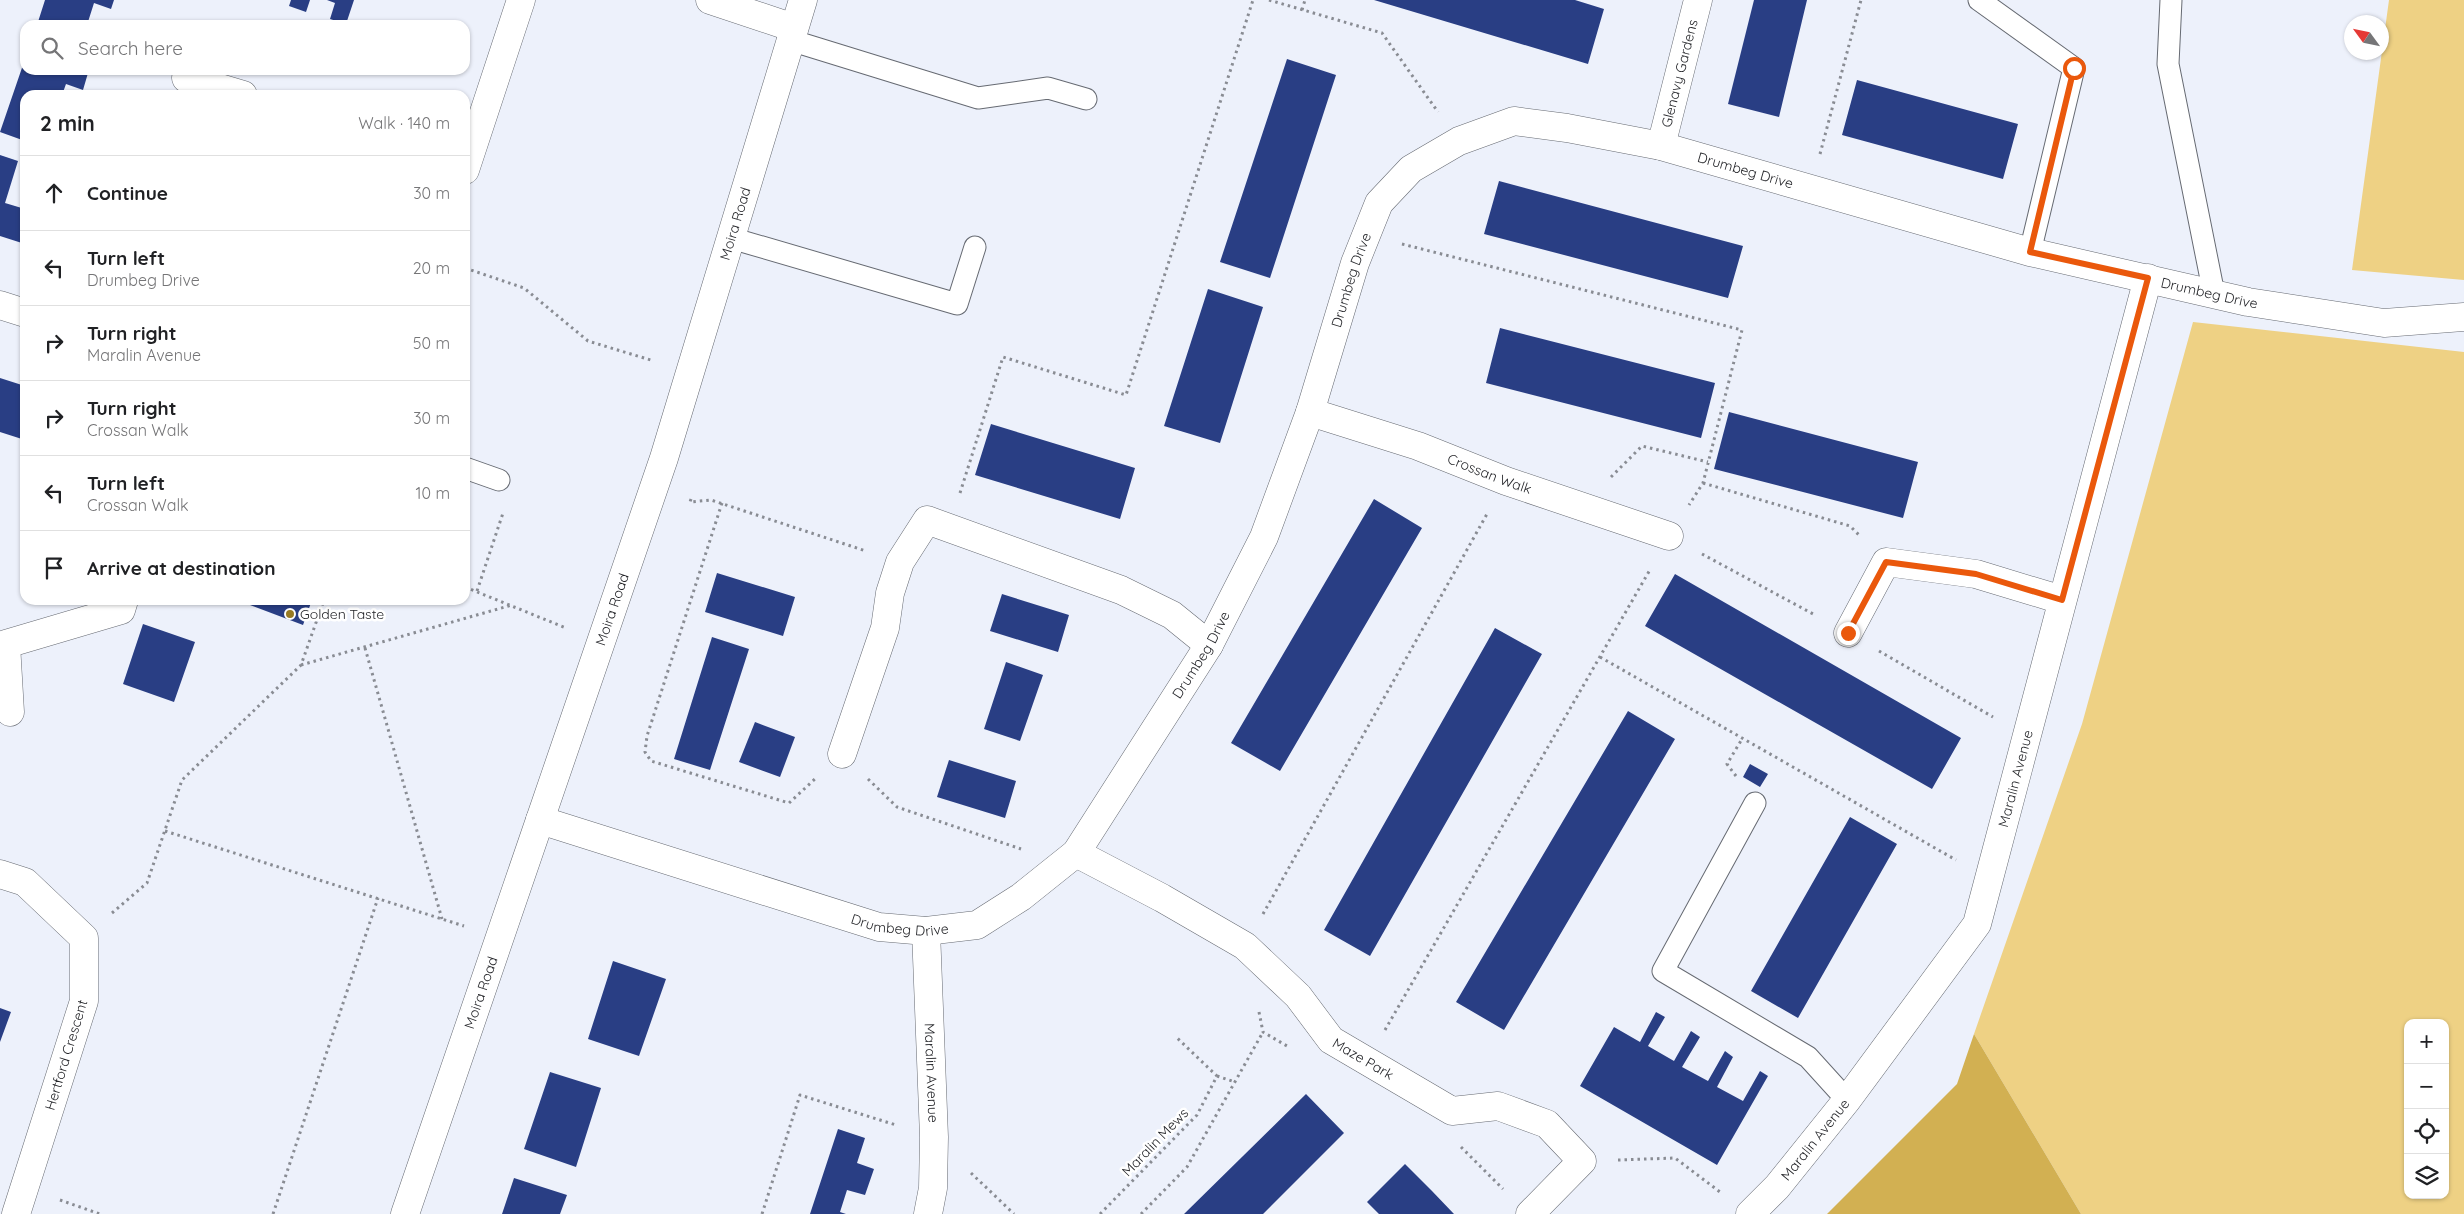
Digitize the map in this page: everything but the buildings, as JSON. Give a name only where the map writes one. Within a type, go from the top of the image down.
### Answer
[{"type":"main road","points":[[470,155],[521,0]]},
{"type":"main road","points":[[710,0],[792,34]]},
{"type":"main road","name":"Moira Road","points":[[406,1214],[658,476],[803,0]]},
{"type":"main road","name":"Glenavy Gardens","points":[[1661,146],[1698,0]]},
{"type":"main road","points":[[186,78],[226,90]]},
{"type":"main road","name":"Drumbeg Drive","points":[[540,820],[879,927],[926,931],[978,925],[1021,897],[1076,853],[1209,645],[1264,537],[1310,412],[1355,263],[1379,203],[1411,169],[1459,141],[1514,121],[1567,128],[1661,146],[2030,252],[2248,302],[2384,323],[2464,317]]},
{"type":"main road","name":"Maralin Avenue","points":[[1750,1214],[1778,1187],[1848,1100],[1976,924],[2148,278]]},
{"type":"main road","points":[[0,305],[20,311]]},
{"type":"main road","name":"Crossan Walk","points":[[1310,412],[1418,446],[1506,481],[1669,536]]},
{"type":"main road","points":[[842,754],[885,628],[890,594],[900,562],[927,520],[1121,590],[1172,615],[1209,645]]},
{"type":"main road","points":[[1848,633],[1886,562],[1976,574],[2062,600]]},
{"type":"main road","points":[[10,712],[6,644],[121,610],[122,605]]},
{"type":"main road","name":"Maze Park","points":[[1076,853],[1162,898],[1245,946],[1298,996],[1331,1040],[1452,1111],[1498,1106],[1547,1124],[1582,1161]]},
{"type":"main road","points":[[0,874],[25,882],[84,938]]},
{"type":"main road","name":"Maralin Avenue","points":[[926,931],[934,1137],[933,1188],[928,1214]]},
{"type":"main road","name":"Hertford Crescent","points":[[16,1214],[84,1002],[84,938]]},
{"type":"main road","points":[[1530,1214],[1582,1161]]},
{"type":"lane","points":[[1979,0],[2074,68],[2030,252]]},
{"type":"lane","points":[[2172,0],[2168,64],[2214,294]]},
{"type":"lane","points":[[792,34],[978,98],[1048,88],[1086,99]]},
{"type":"lane","points":[[730,238],[957,304],[975,247]]},
{"type":"lane","points":[[470,470],[499,480]]},
{"type":"lane","points":[[1755,803],[1662,970],[1808,1057],[1848,1100]]},
{"type":"path","points":[[949,528],[1003,356],[1126,395],[1253,0]]},
{"type":"path","points":[[1268,0],[1382,33],[1459,141]]},
{"type":"path","points":[[1302,10],[1305,0]]},
{"type":"path","points":[[1812,189],[1860,0]]},
{"type":"path","points":[[1366,235],[1742,330],[1703,483],[1669,536],[1367,1061]]},
{"type":"path","points":[[470,270],[524,288],[588,341],[690,372]]},
{"type":"path","points":[[1582,507],[1642,446],[1708,462]]},
{"type":"path","points":[[658,476],[694,487],[690,502],[711,500],[900,562]]},
{"type":"path","points":[[477,591],[511,487],[499,480]]},
{"type":"path","points":[[1245,946],[1506,481]]},
{"type":"path","points":[[1703,483],[1850,526],[1886,562]]},
{"type":"path","points":[[722,504],[647,736],[645,752],[651,762],[789,803],[842,754],[898,807],[1021,849],[1050,874]]},
{"type":"path","points":[[470,589],[601,642]]},
{"type":"path","points":[[84,938],[146,883],[182,780],[301,665],[322,605]]},
{"type":"path","points":[[301,665],[512,605]]},
{"type":"path","points":[[365,648],[442,919]]},
{"type":"path","points":[[1600,657],[1988,878]]},
{"type":"path","points":[[165,831],[500,938]]},
{"type":"path","points":[[273,1214],[378,898]]},
{"type":"path","points":[[1141,1214],[1186,1167],[1263,1032]]},
{"type":"path","points":[[1176,1036],[1217,1076],[1235,1082]]},
{"type":"path","name":"Maralin Mews","points":[[1100,1214],[1197,1115],[1217,1076]]},
{"type":"path","points":[[762,1214],[800,1095],[934,1137],[1012,1213]]},
{"type":"path","points":[[1582,1161],[1675,1158],[1750,1214]]},
{"type":"shaded area","points":[[2389,0],[2464,0],[2464,280],[2352,270],[2381,60],[2389,60],[2389,15],[2387,15]]},
{"type":"shaded area","points":[[2193,322],[2464,352],[2464,1214],[2081,1214],[1974,1034],[2082,724]]},
{"type":"shaded area","points":[[1974,1034],[2081,1214],[1827,1214],[1957,1084]]},
{"type":"place","name":"Golden Taste","points":[[290,614]]},
{"type":"route","points":[[1848,633],[1886,562],[1976,574],[2062,600],[2148,278],[2030,252],[2074,68]]}]
